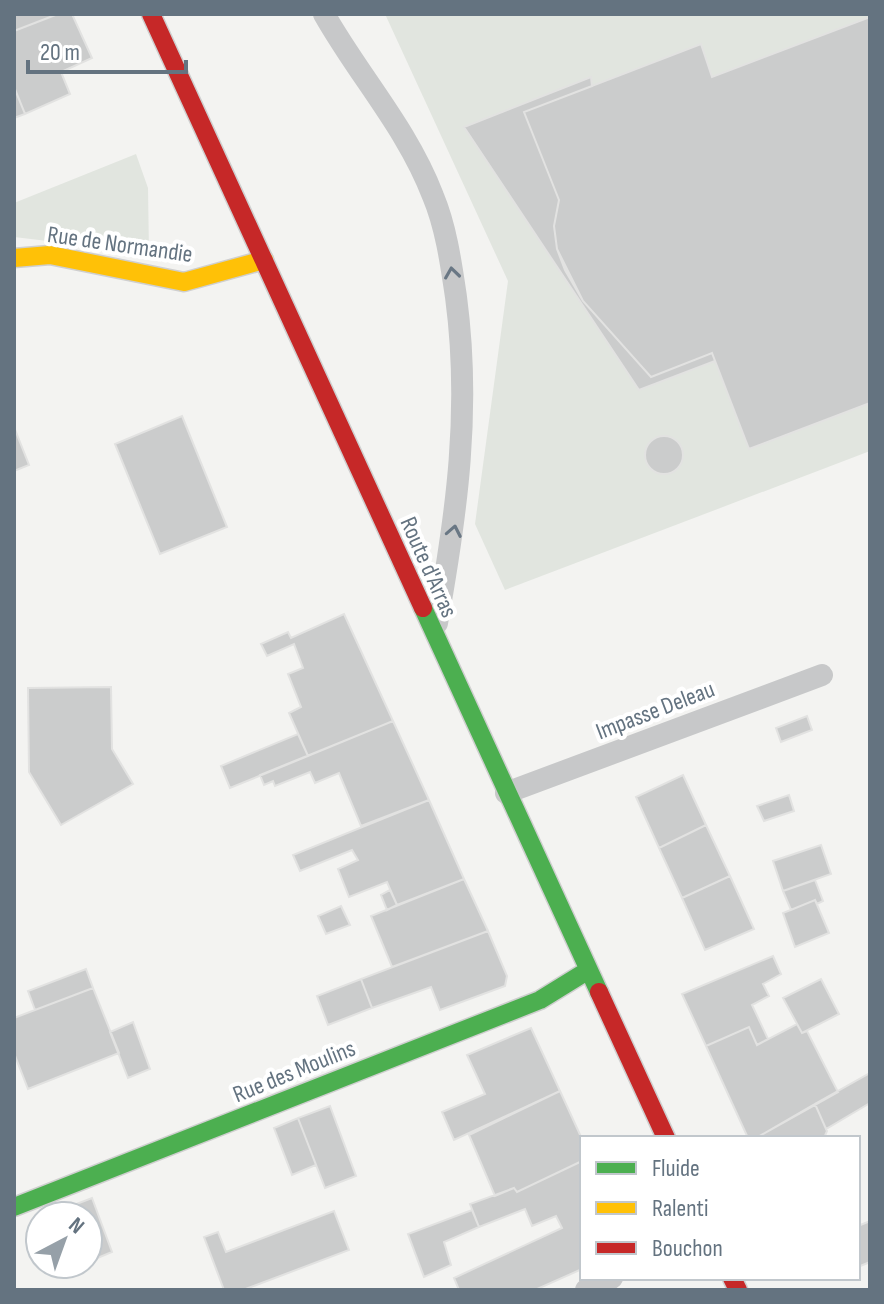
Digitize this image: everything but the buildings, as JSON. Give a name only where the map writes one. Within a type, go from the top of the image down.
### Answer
[{"type":"main road","name":"Route d'Arras","points":[[151,14],[665,1136]]},
{"type":"main road","name":"Rue de Normandie","points":[[14,258],[50,255],[184,282],[264,260]]},
{"type":"main road","name":"Rue des Moulins","points":[[14,1207],[540,1000],[587,971]]},
{"type":"lane","points":[[324,14],[400,127],[434,197],[451,261],[464,359],[459,495],[434,636]]},
{"type":"lane","name":"Impasse Deleau","points":[[506,793],[822,675]]},
{"type":"lane","points":[[586,1290],[608,1280]]},
{"type":"shaded area","points":[[385,14],[870,14],[870,451],[505,590],[475,524],[508,281]]},
{"type":"shaded area","points":[[136,154],[148,188],[149,253],[14,237],[14,203]]},
{"type":"traffic: fast","points":[[423,608],[599,992]]},
{"type":"traffic: fast","points":[[14,1207],[540,1000],[587,971]]},
{"type":"traffic: slow","points":[[14,258],[50,255],[184,282],[264,260]]},
{"type":"traffic: jam","points":[[151,14],[423,608]]},
{"type":"traffic: jam","points":[[599,992],[665,1136]]},
{"type":"traffic: jam","points":[[733,1280],[738,1290]]}]
